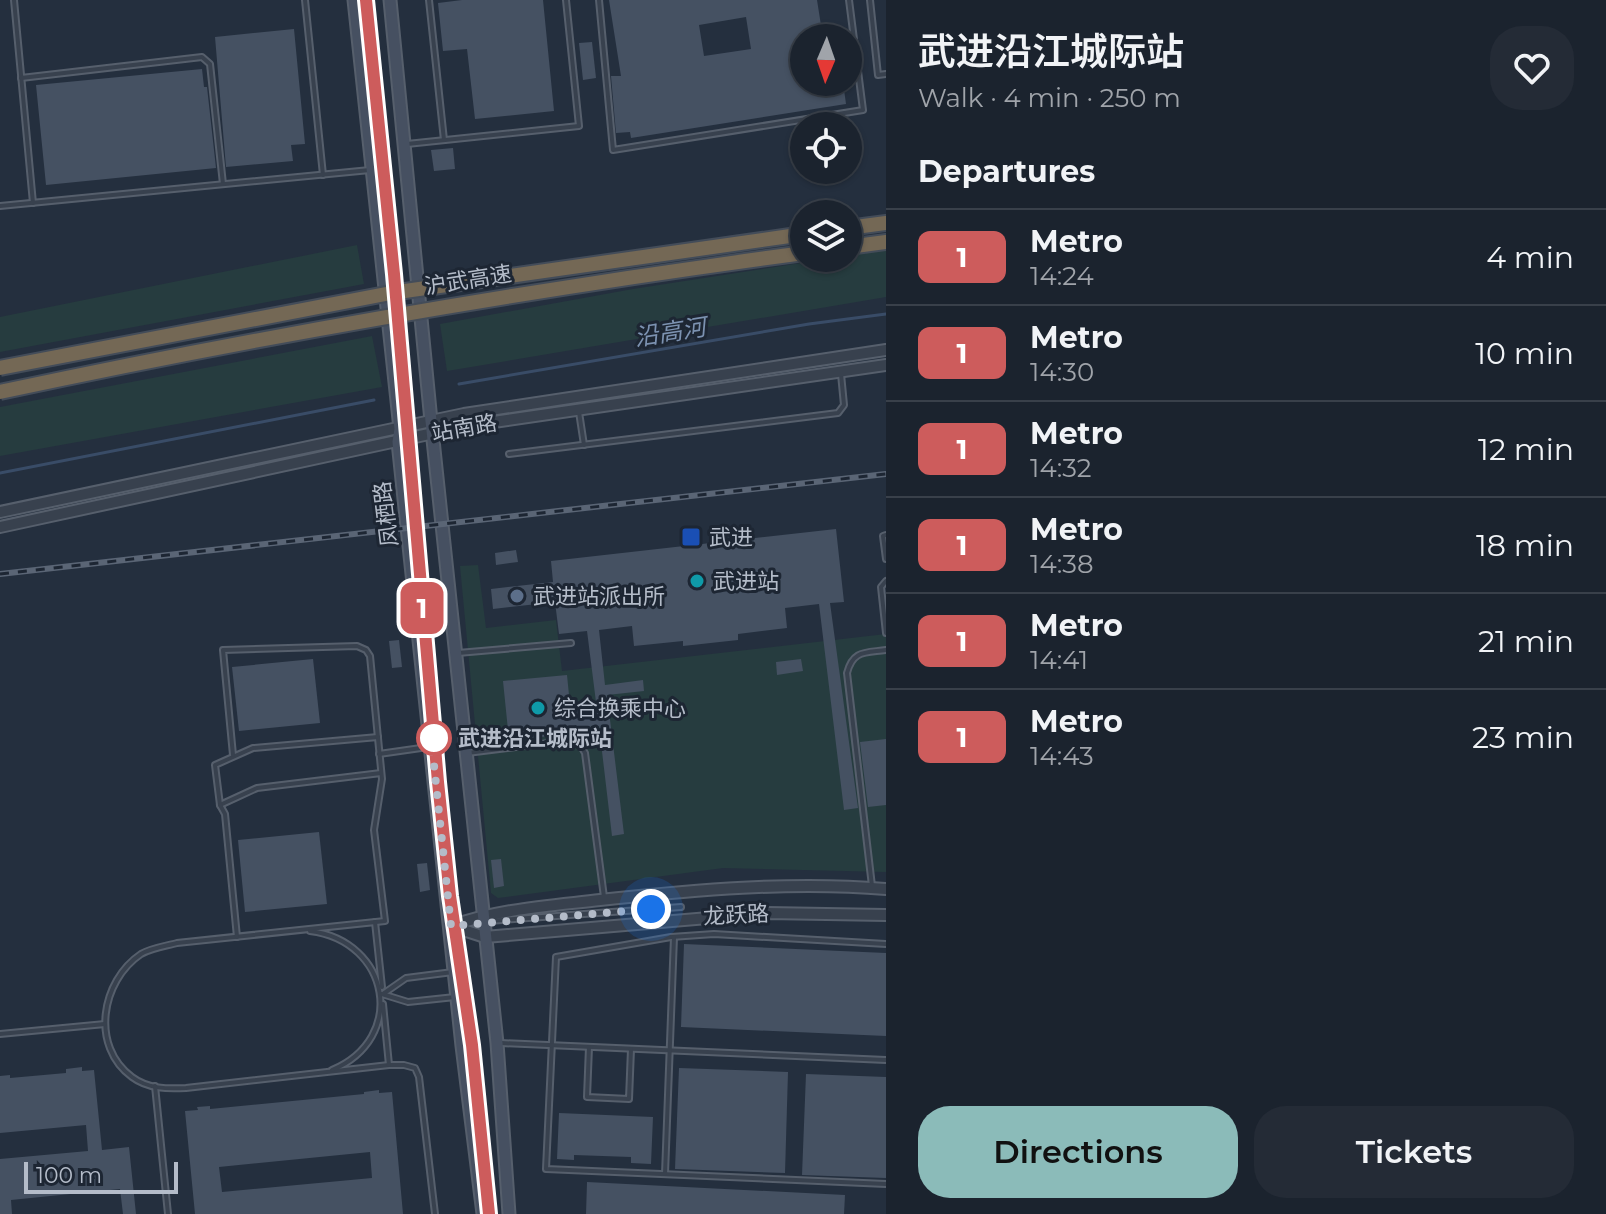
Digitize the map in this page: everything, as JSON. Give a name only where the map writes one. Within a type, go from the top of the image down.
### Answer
[{"type":"highway","points":[[862,226],[886,223]]},
{"type":"highway","name":"沪武高速","points":[[0,368],[391,293],[790,236]]},
{"type":"highway","points":[[862,245],[886,242]]},
{"type":"highway","name":"沪武高速","points":[[0,392],[106,369],[459,303],[790,255]]},
{"type":"main road","name":"凤栖路","points":[[354,0],[400,429],[398,442],[483,1214]]},
{"type":"main road","points":[[390,0],[497,1043],[509,1214]]},
{"type":"street","name":"站南路","points":[[0,527],[398,442],[432,427],[886,350]]},
{"type":"street","name":"站南路","points":[[0,512],[400,429],[579,410],[886,365]]},
{"type":"street","name":"龙跃路","points":[[451,926],[483,918],[604,900],[750,888],[886,889]]},
{"type":"street","name":"龙跃路","points":[[451,926],[485,937],[767,913],[886,915]]},
{"type":"lane","points":[[14,0],[33,203]]},
{"type":"lane","points":[[305,0],[323,175]]},
{"type":"lane","points":[[429,0],[444,140]]},
{"type":"lane","points":[[405,144],[579,126],[566,0]]},
{"type":"lane","points":[[599,0],[613,150],[863,110],[849,0]]},
{"type":"lane","points":[[870,0],[878,75],[886,74]]},
{"type":"lane","points":[[21,78],[202,57],[210,64],[223,184]]},
{"type":"lane","points":[[0,206],[373,170]]},
{"type":"lane","points":[[509,454],[838,413],[844,405],[840,371]]},
{"type":"lane","points":[[579,410],[584,445]]},
{"type":"lane","points":[[886,535],[883,536],[886,559]]},
{"type":"lane","points":[[886,581],[881,587],[886,633]]},
{"type":"lane","points":[[456,653],[571,643]]},
{"type":"lane","points":[[233,755],[223,650],[357,646],[366,650],[370,656],[381,773],[374,830],[385,921],[177,943],[144,952],[126,966],[114,982],[107,1004],[108,1044],[116,1060],[133,1078],[161,1089],[389,1065],[415,1068],[419,1077],[435,1214]]},
{"type":"lane","points":[[872,888],[847,673],[850,660],[861,653],[886,650]]},
{"type":"lane","points":[[237,937],[225,814],[220,805],[215,765],[253,748],[378,737]]},
{"type":"lane","points":[[466,753],[573,740],[584,747],[604,900]]},
{"type":"lane","points":[[379,754],[432,746]]},
{"type":"lane","points":[[220,805],[257,788],[381,773]]},
{"type":"lane","points":[[483,918],[681,907]]},
{"type":"lane","points":[[375,922],[389,1065]]},
{"type":"lane","points":[[301,930],[324,933],[341,940],[361,957],[374,974],[382,994],[375,1031],[361,1051],[346,1065],[326,1073]]},
{"type":"lane","points":[[886,944],[714,934],[674,937],[556,957],[546,1169],[886,1184]]},
{"type":"lane","points":[[665,1174],[674,937]]},
{"type":"lane","points":[[382,994],[406,978],[455,972]]},
{"type":"lane","points":[[382,994],[408,1002],[458,997]]},
{"type":"lane","points":[[0,1034],[106,1023]]},
{"type":"lane","points":[[497,1043],[886,1060]]},
{"type":"lane","points":[[589,1047],[587,1097],[629,1099],[631,1049]]},
{"type":"lane","points":[[155,1086],[168,1214]]},
{"type":"green space","points":[[357,245],[364,284],[0,352],[0,317]]},
{"type":"green space","points":[[886,250],[886,297],[447,371],[440,324],[790,265],[790,272],[862,272],[862,254]]},
{"type":"green space","points":[[372,336],[382,387],[0,456],[0,407]]},
{"type":"green space","points":[[478,565],[486,628],[556,620],[562,671],[886,634],[886,872],[723,868],[498,898],[491,893],[460,566]]},
{"type":"building","points":[[543,0],[554,111],[475,119],[467,49],[443,51],[438,3]]},
{"type":"building","points":[[609,0],[817,0],[821,24],[790,24],[790,96],[845,96],[846,104],[631,138],[630,132],[616,133],[611,76],[621,76]],"holes":[[[746,17],[751,49],[704,56],[699,25]]]},
{"type":"building","points":[[294,29],[305,144],[291,145],[293,161],[226,167],[215,37]]},
{"type":"building","points":[[592,42],[596,78],[583,80],[579,43]]},
{"type":"building","points":[[202,69],[204,87],[207,87],[216,168],[46,185],[36,85]]},
{"type":"building","points":[[453,148],[455,169],[434,171],[431,150]]},
{"type":"building","name":"武进站","points":[[836,529],[844,602],[830,603],[858,808],[844,810],[819,604],[785,608],[787,628],[738,634],[738,640],[683,646],[683,641],[634,646],[632,626],[599,630],[605,685],[643,680],[644,691],[607,695],[624,834],[612,836],[599,726],[573,730],[573,734],[509,740],[503,681],[567,675],[570,705],[596,702],[587,631],[559,634],[555,602],[493,609],[491,589],[553,582],[551,561]]},
{"type":"building","points":[[516,550],[518,562],[496,565],[495,553]]},
{"type":"building","points":[[399,640],[402,667],[392,668],[389,641]]},
{"type":"building","points":[[313,659],[320,723],[239,731],[232,667]]},
{"type":"building","points":[[801,659],[803,671],[777,675],[776,662]]},
{"type":"building","points":[[886,739],[886,805],[868,807],[860,742]]},
{"type":"building","points":[[319,832],[327,904],[245,912],[238,840]]},
{"type":"building","points":[[501,859],[504,886],[494,888],[491,860]]},
{"type":"building","points":[[427,863],[430,890],[420,892],[417,864]]},
{"type":"building","points":[[684,944],[886,953],[886,1036],[681,1027]]},
{"type":"building","points":[[82,1067],[82,1071],[94,1070],[102,1150],[129,1147],[136,1214],[123,1214],[120,1189],[11,1200],[12,1214],[0,1214],[0,1159],[88,1151],[86,1125],[0,1133],[0,1076],[10,1075],[10,1078],[66,1073],[66,1069]]},
{"type":"building","points":[[679,1068],[788,1072],[785,1173],[675,1169]]},
{"type":"building","points":[[806,1074],[886,1077],[886,1178],[802,1175]]},
{"type":"building","points":[[364,1092],[392,1092],[403,1214],[195,1214],[185,1111],[198,1110],[197,1107],[210,1106],[210,1109]],"holes":[[[370,1152],[372,1178],[222,1192],[219,1167]]]},
{"type":"building","points":[[559,1113],[653,1117],[651,1164],[631,1163],[631,1157],[574,1155],[574,1160],[557,1159]]},
{"type":"building","points":[[587,1182],[845,1195],[844,1214],[586,1214]]},
{"type":"waterway","name":"沿高河","points":[[459,384],[809,324],[886,314]]},
{"type":"waterway","name":"沿高河","points":[[0,473],[374,400]]},
{"type":"railway","points":[[0,574],[886,474]]},
{"type":"metro line","name":"1","points":[[366,0],[394,274],[438,782],[450,896],[472,1045],[489,1214]]},
{"type":"place","name":"武进","points":[[691,537]]},
{"type":"place","name":"武进站","points":[[697,581]]},
{"type":"place","name":"武进站派出所","points":[[517,596]]},
{"type":"place","name":"综合换乘中心","points":[[538,708]]},
{"type":"place","name":"武进沿江城际站","points":[[434,738]]},
{"type":"route","points":[[434,738],[432,746],[451,926],[651,909]]}]
